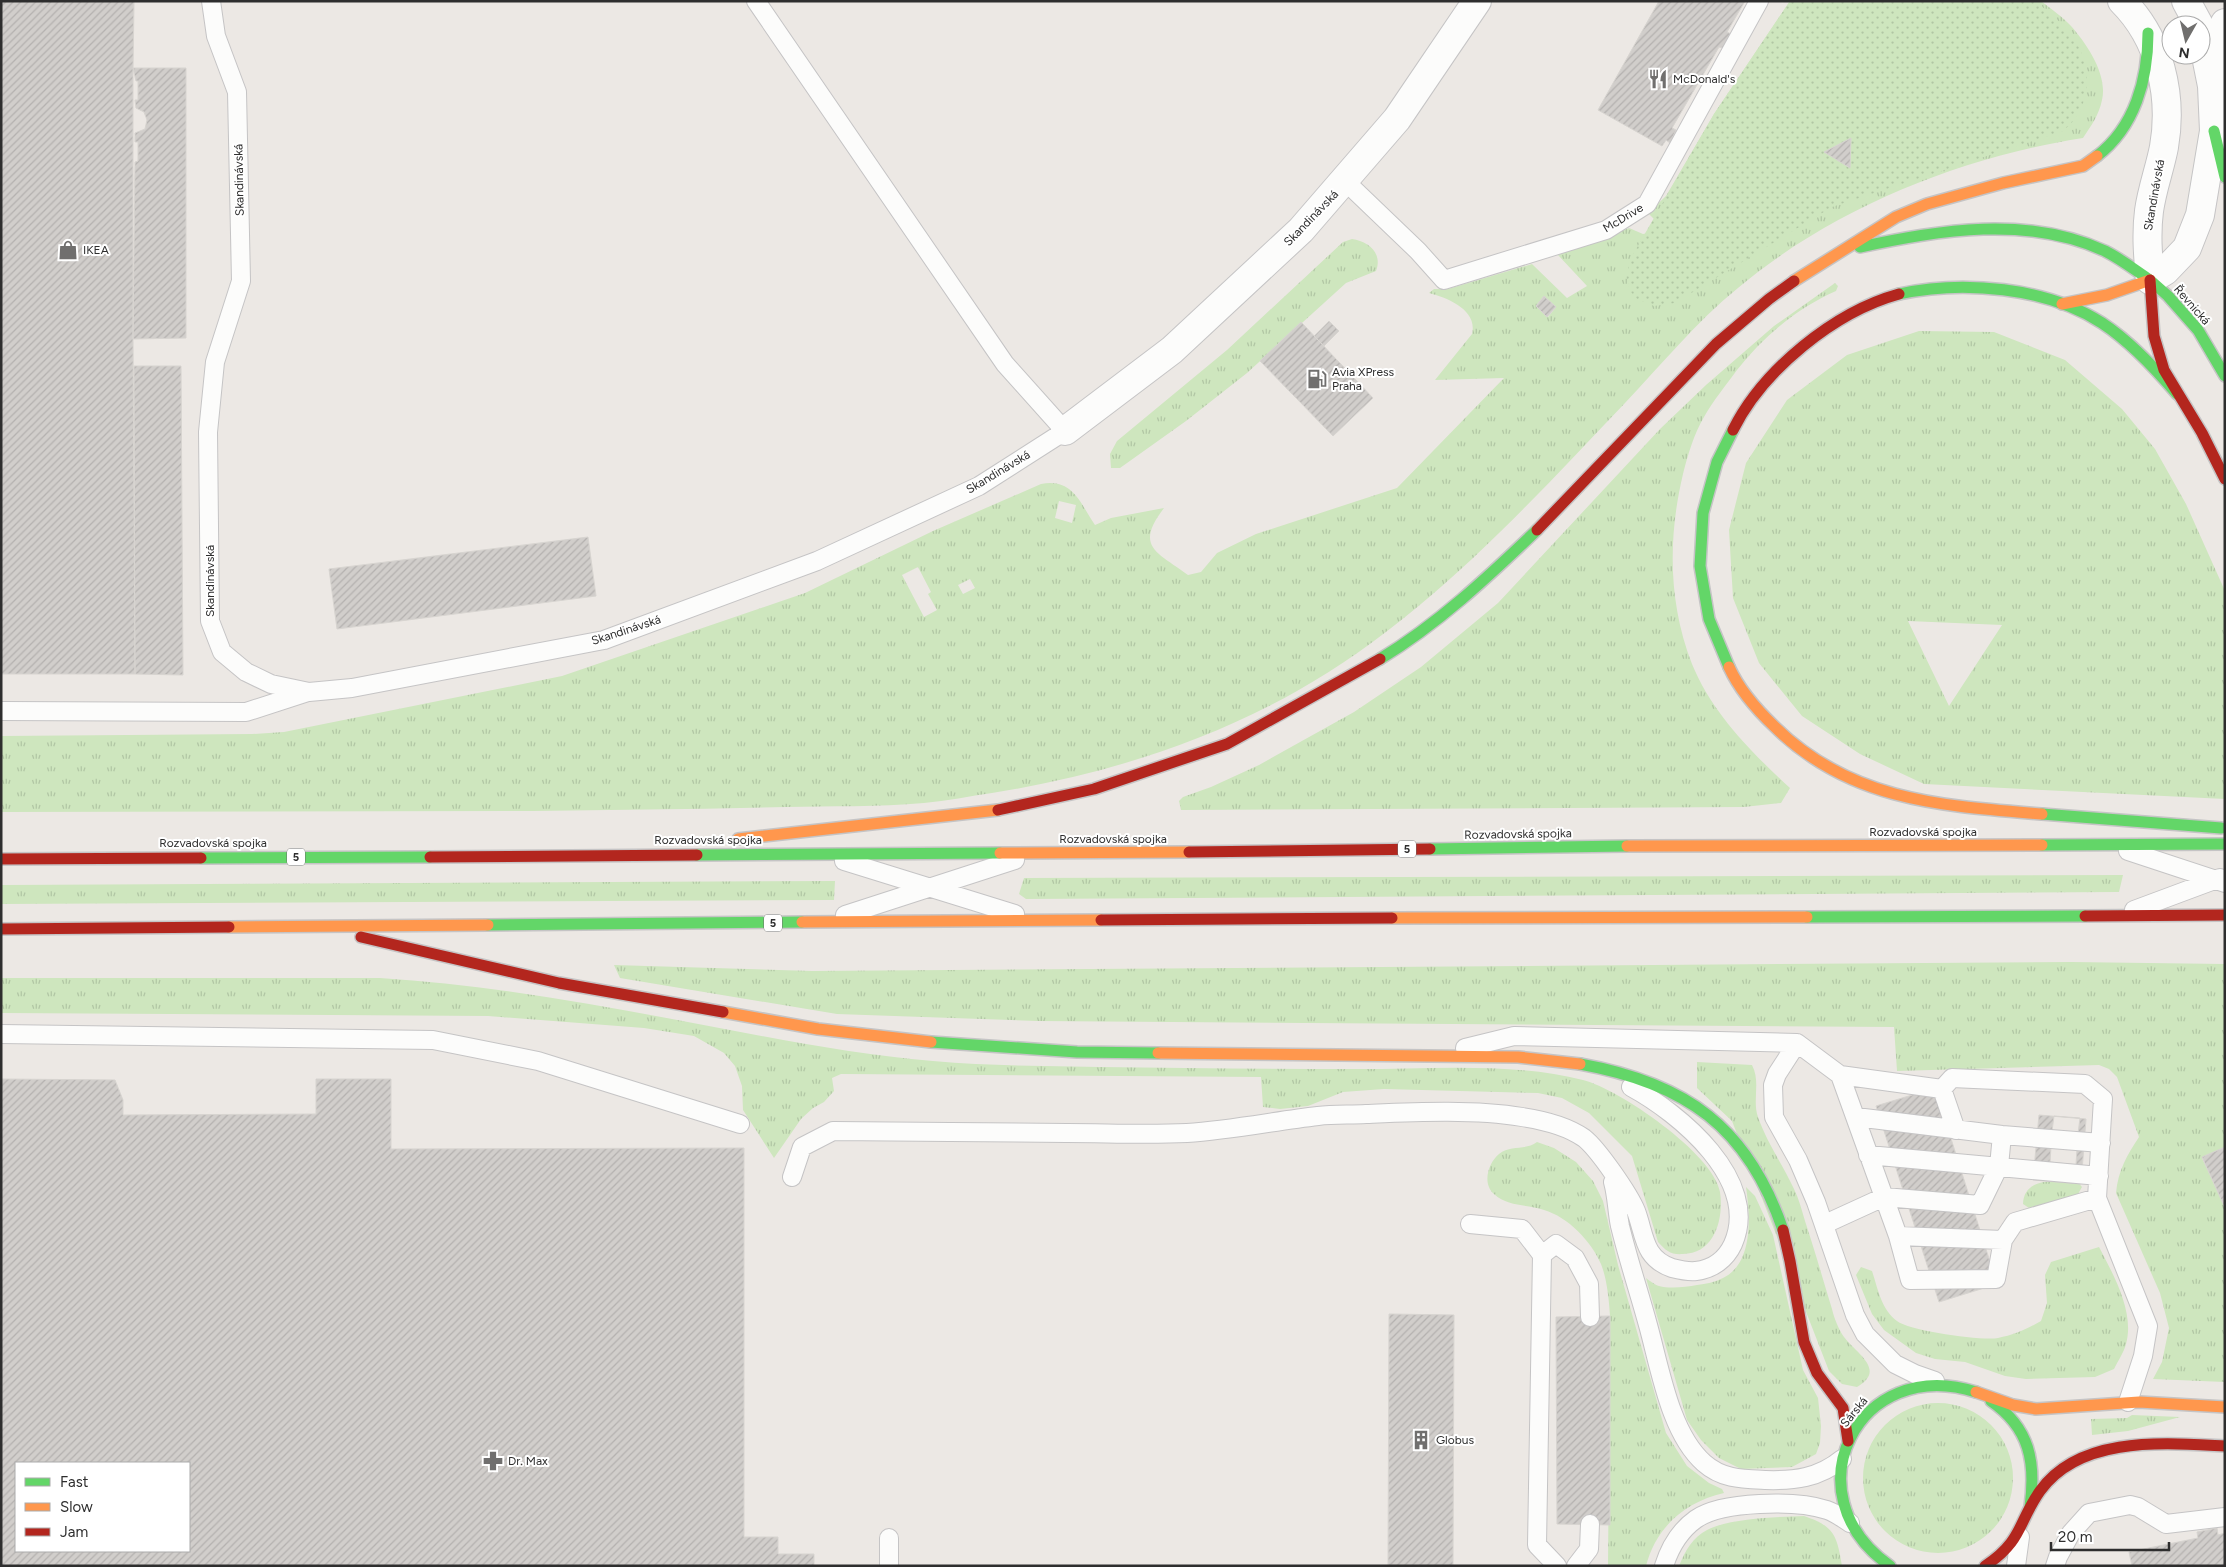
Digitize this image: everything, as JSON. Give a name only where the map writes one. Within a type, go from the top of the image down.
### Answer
[{"type":"main road","points":[[726,840],[1012,808],[1094,790],[1227,744],[1368,666],[1414,638],[1456,604],[1536,531],[1716,344],[1798,278],[1896,216],[1927,204],[2003,183],[2068,171],[2083,166],[2096,158],[2124,129],[2139,99],[2148,71],[2148,33]]},
{"type":"main road","points":[[2214,131],[2225,177]]},
{"type":"main road","name":"Řevnická","points":[[1844,250],[1932,232],[1986,228],[2019,228],[2076,240],[2105,252],[2150,280],[2168,296],[2198,330],[2225,376]]},
{"type":"main road","points":[[2061,304],[2105,297],[2150,280],[2154,336],[2164,370],[2202,433],[2225,479]]},
{"type":"main road","points":[[2177,394],[2152,365],[2130,344],[2086,313],[2061,304],[1998,289],[1957,286],[1916,290],[1896,295],[1837,321],[1817,333],[1785,358],[1771,372],[1748,402],[1733,426],[1712,475],[1704,510],[1700,555],[1703,584],[1714,635],[1723,656],[1748,698],[1775,728],[1793,744],[1829,769],[1875,790],[1927,803],[2225,829]]},
{"type":"main road","points":[[590,854],[697,843]]},
{"type":"main road","name":"Rozvadovská spojka","points":[[1,859],[590,854],[1239,852],[1608,846],[2225,844]]},
{"type":"main road","name":"5","points":[[1,930],[1037,921],[2225,915]]},
{"type":"main road","points":[[318,927],[559,983],[818,1029],[912,1042],[1077,1052],[1518,1057],[1601,1067],[1636,1077],[1665,1089],[1713,1118],[1752,1165],[1773,1203],[1785,1237],[1806,1348],[1819,1376],[1842,1406],[1846,1417],[1848,1441]]},
{"type":"main road","name":"Sárská","points":[[1859,1556],[1854,1530],[1841,1494],[1842,1459],[1848,1441],[1868,1413],[1893,1393],[1907,1388],[1946,1385],[2016,1406],[2035,1409],[2128,1402],[2225,1407]]},
{"type":"main road","name":"Sárská","points":[[1978,1394],[1998,1405],[2021,1429],[2032,1464],[2033,1487],[2025,1523]]},
{"type":"main road","points":[[1985,1566],[2002,1554],[2025,1523],[2041,1490],[2052,1476],[2065,1466],[2091,1454],[2129,1447],[2168,1444],[2225,1446]]},
{"type":"main road","name":"Sárská","points":[[1854,1530],[1866,1548],[1890,1566]]},
{"type":"street","name":"Skandinávská","points":[[1065,431],[1172,350],[1301,230],[1346,181],[1396,119],[1477,1]]},
{"type":"street","name":"Skandinávská","points":[[2122,1],[2134,12],[2148,33],[2162,70],[2166,106],[2164,147],[2149,209],[2146,242],[2150,280]]},
{"type":"street","points":[[2186,1],[2194,15]]},
{"type":"street","points":[[2212,86],[2216,54],[2225,23]]},
{"type":"street","points":[[2150,280],[2165,272],[2187,248],[2200,215],[2214,131],[2212,86],[2208,65]]},
{"type":"lane","name":"Skandinávská","points":[[211,1],[216,36],[237,92],[241,281],[215,362],[208,432],[210,621],[222,652],[246,672],[271,684],[309,692],[352,688],[604,640],[817,561],[979,486],[1065,431]]},
{"type":"lane","points":[[756,1],[1005,364],[1065,431]]},
{"type":"lane","name":"McDrive","points":[[1346,181],[1418,251],[1444,280],[1606,230],[1647,204],[1760,1]]},
{"type":"lane","points":[[1,711],[246,712],[309,692]]},
{"type":"lane","name":"5","points":[[2110,845],[2222,880]]},
{"type":"lane","name":"5","points":[[821,923],[1040,852]]},
{"type":"lane","name":"5","points":[[820,854],[1037,921]]},
{"type":"lane","name":"5","points":[[2117,916],[2222,880]]},
{"type":"lane","points":[[1,1034],[433,1040],[538,1061],[740,1124]]},
{"type":"lane","points":[[1430,1056],[1514,1036],[1797,1043],[1840,1075],[1942,1089]]},
{"type":"lane","points":[[1797,1043],[1777,1074],[1773,1085],[1774,1117],[1798,1160],[1824,1224],[1855,1315],[1865,1334],[1895,1364],[1915,1374],[1946,1385]]},
{"type":"lane","points":[[792,1177],[802,1147],[833,1131],[1188,1133],[1321,1116],[1389,1112],[1519,1116],[1543,1121],[1583,1138],[1602,1156],[1635,1208],[1645,1243],[1652,1256],[1663,1264],[1677,1270],[1694,1271],[1708,1268],[1719,1262],[1729,1252],[1735,1239],[1737,1204],[1733,1186],[1710,1150],[1693,1132],[1649,1097],[1623,1083],[1575,1063]]},
{"type":"lane","points":[[1840,1075],[1898,1236],[1910,1280],[1996,1280],[2003,1240],[2015,1222],[2098,1198]]},
{"type":"lane","points":[[1942,1089],[1952,1078],[2085,1084],[2103,1099],[2098,1198],[2148,1326],[2144,1356],[2128,1402]]},
{"type":"lane","points":[[1942,1089],[1956,1130]]},
{"type":"lane","points":[[1856,1117],[2002,1135],[2101,1143]]},
{"type":"lane","points":[[1824,1224],[1884,1197],[1980,1206],[1999,1166],[2002,1135]]},
{"type":"lane","points":[[1868,1155],[2099,1176]]},
{"type":"lane","points":[[1609,1169],[1616,1195],[1620,1225],[1675,1419],[1692,1451],[1705,1464],[1718,1472],[1730,1478],[1742,1479],[1790,1481],[1829,1470],[1842,1459]]},
{"type":"lane","points":[[1470,1224],[1522,1229],[1542,1255],[1538,1545],[1558,1566]]},
{"type":"lane","points":[[1898,1236],[2003,1240]]},
{"type":"lane","points":[[1542,1255],[1556,1244],[1575,1258],[1589,1284],[1590,1317]]},
{"type":"lane","points":[[2055,1566],[2058,1556],[2072,1533],[2089,1513],[2130,1505],[2138,1507],[2166,1524],[2225,1518]]},
{"type":"lane","points":[[1664,1566],[1670,1548],[1676,1539],[1695,1520],[1712,1512],[1743,1506],[1802,1506],[1827,1510],[1842,1517],[1854,1530]]},
{"type":"lane","points":[[2016,1566],[2025,1523]]},
{"type":"lane","points":[[1576,1566],[1589,1549],[1590,1524]]},
{"type":"lane","points":[[889,1538],[889,1566]]},
{"type":"green space","points":[[1790,1],[2041,1],[2061,16],[2077,33],[2095,60],[2102,80],[2103,90],[2099,111],[2083,138],[1991,158],[1900,190],[1857,210],[1815,233],[1775,259],[1708,315],[1550,482],[1472,559],[1431,596],[1344,662],[1297,691],[1225,727],[1149,756],[1032,786],[941,801],[890,805],[532,811],[1,812],[1,736],[252,734],[284,732],[562,676],[805,593],[933,531],[1041,484],[1052,483],[1068,489],[1080,501],[1095,525],[1111,518],[1164,508],[1155,521],[1151,532],[1150,540],[1153,548],[1188,575],[1201,572],[1217,553],[1256,534],[1397,488],[1504,378],[1435,380],[1472,334],[1473,326],[1470,318],[1460,306],[1445,298],[1429,293],[1434,289],[1448,289],[1532,264],[1567,298],[1587,286],[1558,255],[1629,228],[1643,234],[1649,233],[1655,220],[1648,213],[1666,196],[1714,114]],"holes":[[[1544,296],[1556,307],[1548,317],[1536,306]],[[1059,501],[1076,505],[1072,523],[1055,518]],[[918,567],[931,592],[928,594],[937,610],[924,617],[902,575]],[[970,579],[975,588],[963,594],[958,585]]]},
{"type":"green space","points":[[1790,1],[2035,1],[2061,23],[2074,39],[2085,63],[2087,75],[2084,100],[2079,112],[2063,131],[1832,207],[1675,303],[1654,306],[1637,299],[1630,291],[1626,275],[1632,256],[1714,114]],"holes":[[[1850,139],[1850,167],[1825,153],[1825,152]]]},
{"type":"green space","points":[[1352,239],[1363,242],[1376,253],[1378,265],[1376,271],[1346,283],[1247,373],[1186,421],[1120,468],[1111,468],[1110,454],[1117,441],[1227,350],[1343,242]]},
{"type":"green space","points":[[1835,283],[1838,286],[1836,291],[1794,315],[1769,335],[1737,370],[1711,405],[1697,430],[1689,452],[1678,498],[1675,522],[1673,569],[1675,593],[1678,617],[1692,664],[1710,699],[1734,731],[1790,788],[1781,803],[1744,807],[1181,810],[1179,801],[1183,797],[1211,787],[1259,765],[1354,712],[1421,667],[1498,603],[1660,429],[1706,385],[1774,326]]},
{"type":"green space","points":[[1919,331],[1994,332],[2065,360],[2122,409],[2155,449],[2186,504],[2225,591],[2225,799],[1924,784],[1860,754],[1802,716],[1759,663],[1733,598],[1729,530],[1746,463],[1787,400],[1847,355]],"holes":[[[1908,621],[2002,625],[1949,706]]]},
{"type":"green space","points":[[2123,875],[2119,892],[1026,899],[1019,894],[1024,878]]},
{"type":"green space","points":[[835,881],[834,900],[1,904],[1,885]]},
{"type":"green space","points":[[2071,962],[2225,964],[2225,1147],[2202,1158],[2225,1208],[2225,1382],[2153,1379],[2162,1362],[2169,1328],[2160,1293],[2116,1193],[2124,1164],[2139,1137],[2117,1077],[2109,1069],[2099,1065],[1897,1071],[1894,1027],[1037,1021],[837,1014],[620,978],[614,965],[812,971]]},
{"type":"green space","points":[[1,978],[380,978],[453,984],[636,1012],[835,1049],[954,1063],[1196,1068],[1471,1068],[1556,1074],[1583,1080],[1619,1096],[1641,1109],[1684,1142],[1714,1177],[1720,1192],[1720,1213],[1715,1233],[1703,1248],[1683,1254],[1675,1254],[1666,1250],[1658,1242],[1632,1156],[1589,1113],[1562,1098],[1538,1093],[1384,1089],[1343,1092],[1308,1106],[1280,1109],[1263,1107],[1261,1077],[841,1074],[832,1078],[834,1091],[824,1102],[813,1108],[801,1119],[774,1158],[743,1110],[742,1086],[735,1066],[724,1053],[694,1036],[644,1028],[488,1016],[1,1013]]},
{"type":"green space","points":[[1697,1062],[1752,1065],[1755,1071],[1756,1111],[1766,1136],[1797,1197],[1835,1320],[1844,1337],[1861,1355],[1869,1368],[1866,1381],[1857,1387],[1842,1384],[1829,1371],[1732,1121],[1697,1088]]},
{"type":"green space","points":[[1537,1142],[1554,1148],[1576,1162],[1593,1181],[1603,1201],[1618,1265],[1666,1433],[1687,1466],[1709,1483],[1722,1489],[1724,1493],[1697,1503],[1674,1518],[1657,1539],[1646,1566],[1608,1566],[1610,1316],[1606,1283],[1601,1264],[1585,1239],[1562,1218],[1538,1208],[1505,1201],[1494,1194],[1488,1185],[1489,1168],[1499,1154],[1508,1149],[1528,1146]]},
{"type":"green space","points":[[2077,1181],[2082,1187],[2078,1194],[2029,1208],[2023,1204],[2029,1189],[2042,1182]]},
{"type":"green space","points":[[1746,1187],[1755,1196],[1773,1235],[1803,1370],[1818,1398],[1821,1426],[1820,1443],[1816,1454],[1792,1467],[1741,1469],[1719,1458],[1701,1440],[1687,1420],[1646,1278],[1659,1286],[1683,1287],[1714,1282],[1733,1271],[1745,1250],[1748,1237],[1749,1224]]},
{"type":"green space","points":[[2099,1247],[2121,1294],[2128,1319],[2128,1332],[2125,1347],[2114,1369],[2095,1377],[2026,1379],[2005,1376],[1965,1362],[1935,1359],[1916,1353],[1884,1330],[1872,1314],[1856,1275],[1861,1267],[1872,1271],[1887,1311],[1904,1325],[1946,1334],[1990,1339],[2010,1335],[2041,1321],[2047,1303],[2045,1275],[2051,1262]]},
{"type":"green space","points":[[1938,1403],[1967,1409],[1991,1425],[2007,1449],[2013,1478],[2007,1507],[1991,1531],[1967,1547],[1938,1553],[1909,1547],[1885,1531],[1869,1507],[1863,1478],[1869,1449],[1885,1425],[1909,1409]]},
{"type":"green space","points":[[2132,1415],[2180,1417],[2128,1431],[2092,1435],[2091,1419],[2127,1418]]},
{"type":"green space","points":[[1804,1516],[1822,1524],[1832,1533],[1836,1539],[1842,1566],[1679,1566],[1694,1541],[1702,1533],[1717,1526],[1754,1519]]},
{"type":"building","name":"IKEA","points":[[1,1],[134,1],[133,68],[136,81],[138,81],[138,100],[135,100],[136,108],[144,112],[147,120],[145,129],[135,133],[135,142],[138,142],[138,161],[135,162],[133,339],[135,674],[1,674]]},
{"type":"building","name":"McDonald's","points":[[1659,1],[1745,1],[1727,32],[1731,34],[1723,48],[1719,47],[1672,128],[1676,130],[1670,143],[1666,140],[1662,146],[1598,110]]},
{"type":"building","points":[[133,68],[186,68],[186,338],[133,339]]},
{"type":"building","points":[[1851,138],[1850,168],[1824,152]]},
{"type":"building","points":[[1544,296],[1556,307],[1547,317],[1536,306]]},
{"type":"building","points":[[1329,321],[1339,331],[1324,346],[1314,336]]},
{"type":"building","name":"Avia XPress Praha","points":[[1301,322],[1373,398],[1333,436],[1260,361]]},
{"type":"building","points":[[134,366],[181,366],[183,675],[135,674]]},
{"type":"building","points":[[588,537],[596,596],[337,629],[329,569]]},
{"type":"building","points":[[1,1079],[115,1080],[123,1100],[123,1115],[316,1114],[316,1079],[391,1079],[391,1149],[744,1148],[744,1537],[778,1537],[778,1554],[814,1554],[814,1566],[1,1566]]},
{"type":"building","points":[[1935,1088],[1997,1284],[1939,1302],[1876,1106]]},
{"type":"building","points":[[2039,1115],[2086,1119],[2081,1184],[2033,1180]]},
{"type":"building","points":[[2054,1116],[2080,1118],[2078,1134],[2052,1131]]},
{"type":"building","points":[[2051,1147],[2077,1149],[2076,1165],[2050,1162]]},
{"type":"building","points":[[2225,1147],[2225,1208],[2202,1157]]},
{"type":"building","name":"Globus","points":[[1389,1314],[1454,1315],[1453,1566],[1388,1566]]},
{"type":"building","points":[[1610,1316],[1610,1525],[1557,1524],[1556,1317]]},
{"type":"building","points":[[2217,1528],[2218,1535],[2225,1533],[2225,1566],[2132,1566],[2129,1552],[2198,1538],[2197,1532]]},
{"type":"traffic: fast","points":[[2097,156],[2121,131],[2137,101],[2145,68],[2148,33]]},
{"type":"traffic: fast","points":[[2214,131],[2225,177]]},
{"type":"traffic: fast","points":[[1860,247],[1952,231],[2014,229],[2045,233],[2075,240],[2105,251],[2150,280]]},
{"type":"traffic: fast","points":[[2150,280],[2168,296],[2198,330],[2225,376]]},
{"type":"traffic: fast","points":[[1899,294],[1924,290],[1977,288],[2030,294],[2056,301],[2080,311],[2113,330],[2142,356],[2177,394]]},
{"type":"traffic: fast","points":[[1729,667],[1709,619],[1700,566],[1703,513],[1717,462],[1733,430]]},
{"type":"traffic: fast","points":[[1380,659],[1442,615],[1537,530]]},
{"type":"traffic: fast","points":[[2042,814],[2221,828]]},
{"type":"traffic: fast","points":[[2042,845],[2225,844]]},
{"type":"traffic: fast","points":[[1430,849],[1627,846]]},
{"type":"traffic: fast","points":[[697,855],[1000,853]]},
{"type":"traffic: fast","points":[[201,858],[430,857]]},
{"type":"traffic: fast","points":[[1807,917],[2085,916]]},
{"type":"traffic: fast","points":[[488,925],[802,922]]},
{"type":"traffic: fast","points":[[931,1042],[1077,1052],[1158,1053]]},
{"type":"traffic: fast","points":[[1580,1064],[1618,1072],[1652,1083],[1682,1098],[1708,1116],[1731,1137],[1751,1163],[1769,1194],[1783,1230]]},
{"type":"traffic: fast","points":[[1890,1566],[1860,1536],[1844,1503],[1841,1469],[1850,1438],[1870,1411],[1898,1393],[1934,1386],[1976,1392]]},
{"type":"traffic: fast","points":[[1991,1401],[2004,1411],[2014,1423],[2027,1447],[2032,1475],[2030,1507]]},
{"type":"traffic: slow","points":[[1794,281],[1896,217],[1927,204],[2003,183],[2083,166],[2097,156]]},
{"type":"traffic: slow","points":[[2062,304],[2107,295],[2150,280]]},
{"type":"traffic: slow","points":[[1729,667],[1743,691],[1775,727],[1804,752],[1834,771],[1866,785],[1900,795],[1969,807],[2042,814]]},
{"type":"traffic: slow","points":[[738,839],[998,810]]},
{"type":"traffic: slow","points":[[1627,846],[2042,845]]},
{"type":"traffic: slow","points":[[1000,853],[1189,852]]},
{"type":"traffic: slow","points":[[1392,918],[1807,917]]},
{"type":"traffic: slow","points":[[802,922],[1101,920]]},
{"type":"traffic: slow","points":[[229,927],[488,925]]},
{"type":"traffic: slow","points":[[723,1012],[818,1029],[931,1042]]},
{"type":"traffic: slow","points":[[1158,1053],[1518,1057],[1580,1064]]},
{"type":"traffic: slow","points":[[1976,1392],[2013,1405],[2036,1409],[2139,1402],[2225,1407]]},
{"type":"traffic: jam","points":[[2150,280],[2154,336],[2164,370],[2202,433],[2225,479]]},
{"type":"traffic: jam","points":[[1537,530],[1716,344],[1769,299],[1794,281]]},
{"type":"traffic: jam","points":[[1733,430],[1762,386],[1803,346],[1850,314],[1899,294]]},
{"type":"traffic: jam","points":[[998,810],[1094,789],[1227,744],[1380,659]]},
{"type":"traffic: jam","points":[[1189,852],[1430,849]]},
{"type":"traffic: jam","points":[[430,857],[697,855]]},
{"type":"traffic: jam","points":[[1,859],[201,858]]},
{"type":"traffic: jam","points":[[2085,916],[2225,915]]},
{"type":"traffic: jam","points":[[1101,920],[1392,918]]},
{"type":"traffic: jam","points":[[1,929],[229,927]]},
{"type":"traffic: jam","points":[[361,937],[559,983],[723,1012]]},
{"type":"traffic: jam","points":[[1783,1230],[1804,1342],[1817,1373],[1843,1408],[1848,1441]]},
{"type":"traffic: jam","points":[[1985,1566],[2007,1548],[2019,1531],[2040,1491],[2057,1473],[2077,1460],[2100,1451],[2125,1446],[2151,1444],[2225,1446]]},
{"type":"place","name":"McDonald's","points":[[1658,79]]},
{"type":"place","name":"IKEA","points":[[68,250]]},
{"type":"place","name":"Avia XPress Praha","points":[[1317,379]]},
{"type":"place","name":"Globus","points":[[1421,1440]]},
{"type":"place","name":"Dr. Max","points":[[493,1461]]}]
